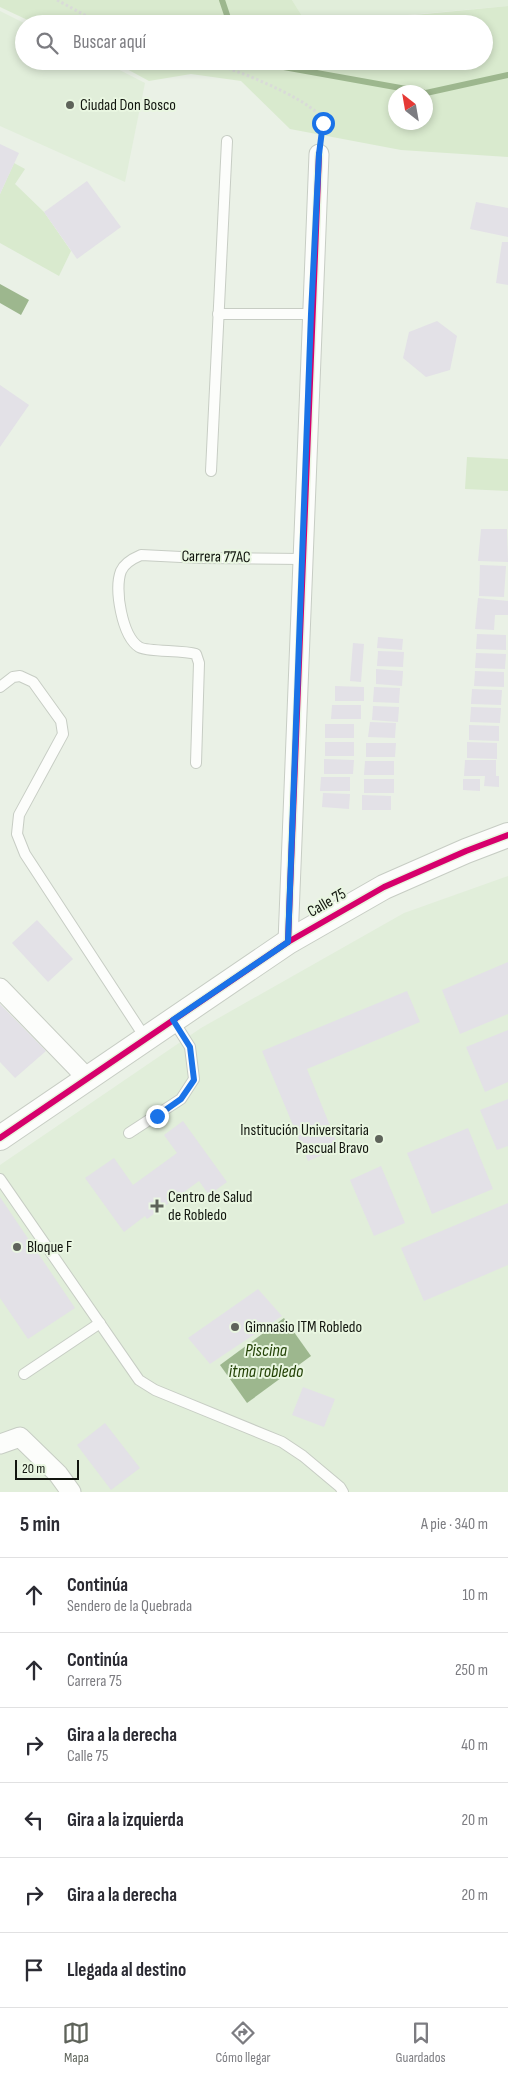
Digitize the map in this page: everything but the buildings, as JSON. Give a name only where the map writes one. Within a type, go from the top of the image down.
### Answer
[{"type":"street","points":[[288,942],[311,314],[319,154]]},
{"type":"street","name":"Calle 75","points":[[0,1138],[288,942],[384,887],[508,835]]},
{"type":"street","points":[[0,988],[87,1078]]},
{"type":"street","points":[[0,1444],[20,1437],[58,1474],[71,1492]]},
{"type":"lane","points":[[211,471],[226,141]]},
{"type":"lane","points":[[218,314],[311,314]]},
{"type":"lane","name":"Carrera 77AC","points":[[196,763],[199,663],[196,654],[185,651],[141,648],[132,640],[125,625],[118,594],[121,570],[132,559],[141,555],[201,558],[302,559]]},
{"type":"lane","points":[[0,687],[13,677],[20,676],[33,682],[61,721],[62,734],[19,814],[17,834],[25,854],[146,1039]]},
{"type":"lane","points":[[130,1133],[181,1099],[194,1080],[190,1047],[173,1020]]},
{"type":"lane","points":[[0,1179],[139,1380],[155,1390],[282,1442],[303,1456],[340,1487],[343,1492]]},
{"type":"lane","points":[[24,1374],[100,1323]]},
{"type":"path","points":[[57,0],[84,15]]},
{"type":"path","points":[[232,70],[290,95],[317,113],[323,123],[319,154]]},
{"type":"shaded area","points":[[0,0],[292,0],[301,15],[17,15],[0,7]]},
{"type":"shaded area","points":[[292,0],[508,0],[508,6],[408,15],[301,15]]},
{"type":"shaded area","points":[[508,6],[508,157],[401,150],[290,129],[241,81],[191,74],[149,81],[129,70],[493,70],[493,15],[414,15]]},
{"type":"shaded area","name":"Ciudad Don Bosco","points":[[0,11],[15,18],[15,70],[120,70],[145,83],[125,182],[0,126]]},
{"type":"shaded area","points":[[14,163],[25,169],[15,184],[44,212],[71,251],[59,276],[0,243],[0,194]]},
{"type":"shaded area","points":[[467,457],[508,459],[508,491],[465,489]]},
{"type":"shaded area","points":[[508,876],[508,1492],[0,1492],[0,1165],[201,1028],[404,913]]},
{"type":"water","points":[[0,284],[29,300],[21,315],[0,303]]},
{"type":"water","name":"Piscina itma robledo","points":[[284,1318],[311,1356],[247,1403],[220,1365]]},
{"type":"waterway","points":[[222,0],[227,15]]},
{"type":"waterway","points":[[300,70],[388,86]]},
{"type":"waterway","points":[[433,91],[508,75]]},
{"type":"cycle path","points":[[288,942],[319,154]]},
{"type":"cycle path","points":[[0,1138],[288,942],[384,887],[508,835]]},
{"type":"place","name":"Ciudad Don Bosco","points":[[70,105]]},
{"type":"place","name":"Institución Universitaria Pascual Bravo","points":[[379,1139]]},
{"type":"place","name":"Centro de Salud de Robledo","points":[[157,1206]]},
{"type":"place","name":"Bloque F","points":[[17,1247]]},
{"type":"place","name":"Gimnasio ITM Robledo","points":[[235,1327]]},
{"type":"route","points":[[157,1116],[181,1099],[194,1080],[190,1047],[173,1020],[288,942],[311,314],[319,154],[323,123]]}]
